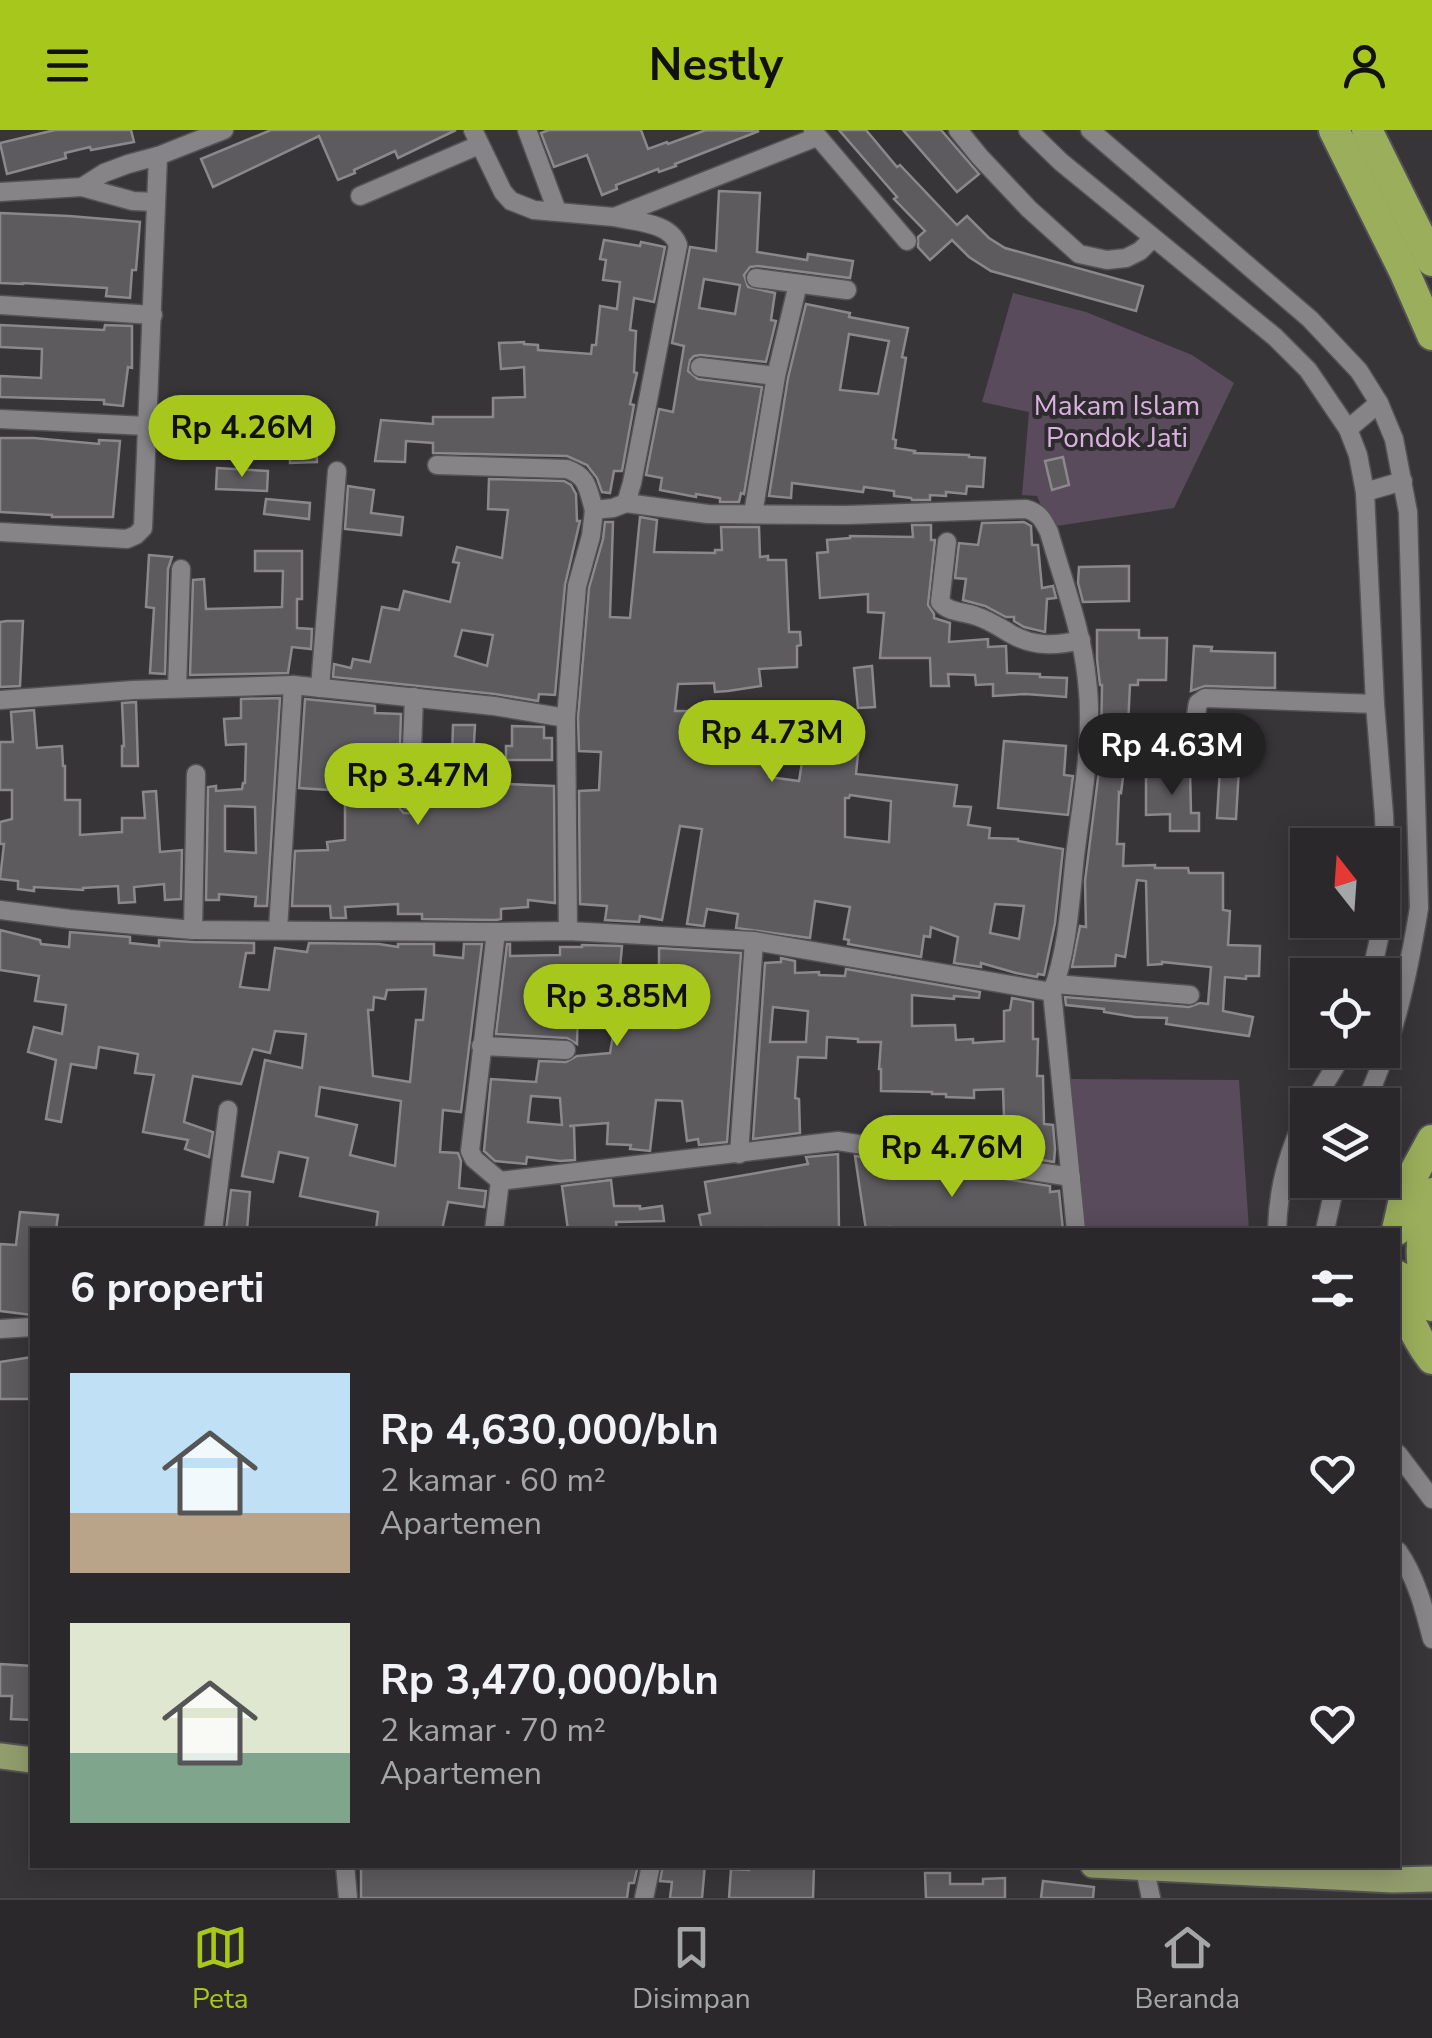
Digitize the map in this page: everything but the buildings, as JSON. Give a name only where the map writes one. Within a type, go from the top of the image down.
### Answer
[{"type":"highway","points":[[1334,130],[1432,334]]},
{"type":"highway","points":[[1366,130],[1432,261]]},
{"type":"highway","points":[[1388,173],[1432,234]]},
{"type":"highway","points":[[1396,1228],[1407,1186],[1432,1140]]},
{"type":"highway","points":[[1432,1192],[1422,1246],[1425,1283],[1432,1306]]},
{"type":"highway","points":[[1400,1288],[1414,1331],[1432,1360]]},
{"type":"main road","points":[[0,1756],[30,1760]]},
{"type":"main road","points":[[1157,1868],[1432,1880]]},
{"type":"main road","points":[[1182,1870],[1195,1880],[1407,1893]]},
{"type":"street","points":[[82,187],[104,173],[224,130]]},
{"type":"street","points":[[527,130],[558,211]]},
{"type":"street","points":[[958,130],[1029,209],[1079,254],[1107,260],[1126,258],[1153,238]]},
{"type":"street","points":[[1028,130],[1060,162],[1275,336],[1308,370],[1348,428],[1358,455],[1364,492],[1384,815],[1387,902],[1374,958]]},
{"type":"street","points":[[1090,130],[1310,319],[1359,371],[1394,439],[1408,512],[1419,908],[1410,965],[1388,1045],[1371,1088]]},
{"type":"street","points":[[614,217],[815,133],[907,240]]},
{"type":"street","points":[[360,196],[476,137],[511,201],[534,210],[614,217],[672,233],[678,245],[626,503]]},
{"type":"street","points":[[0,532],[127,539],[143,528],[158,156]]},
{"type":"street","points":[[0,192],[82,187],[132,202],[156,202]]},
{"type":"street","points":[[756,278],[846,290]]},
{"type":"street","points":[[754,514],[776,376],[798,284]]},
{"type":"street","points":[[0,305],[153,315]]},
{"type":"street","points":[[700,367],[776,376]]},
{"type":"street","points":[[1348,428],[1379,404]]},
{"type":"street","points":[[0,419],[147,426]]},
{"type":"street","points":[[437,465],[567,469],[584,478],[594,510],[591,536],[576,586],[566,718],[568,931]]},
{"type":"street","points":[[320,688],[338,471]]},
{"type":"street","points":[[1364,492],[1403,481]]},
{"type":"street","points":[[594,510],[626,503],[708,514],[848,515],[1026,509],[1037,513],[1049,532],[1081,640],[1088,686],[1086,757],[1066,930],[1054,988],[1076,1228]]},
{"type":"street","points":[[947,542],[940,590],[942,606],[947,610],[974,615],[1024,641],[1044,645],[1081,640]]},
{"type":"street","points":[[177,688],[181,569]]},
{"type":"street","points":[[0,700],[293,684],[566,718]]},
{"type":"street","points":[[278,930],[293,684]]},
{"type":"street","points":[[410,802],[414,697]]},
{"type":"street","points":[[1086,757],[1185,755],[1192,747],[1198,703],[1205,698],[1375,704]]},
{"type":"street","points":[[193,930],[196,774]]},
{"type":"street","points":[[0,910],[193,930],[568,931],[754,941],[1054,988],[1190,995]]},
{"type":"street","points":[[496,932],[470,1151],[474,1160],[500,1181],[838,1141],[1071,1177]]},
{"type":"street","points":[[739,1154],[754,941]]},
{"type":"street","points":[[481,1046],[566,1050]]},
{"type":"street","points":[[213,1228],[228,1110]]},
{"type":"street","points":[[1278,1228],[1290,1150]]},
{"type":"street","points":[[494,1228],[500,1181]]},
{"type":"street","points":[[1325,1228],[1332,1198]]},
{"type":"street","points":[[0,1328],[30,1327]]},
{"type":"street","points":[[1400,1457],[1432,1499]]},
{"type":"street","points":[[1400,1554],[1428,1605],[1432,1638]]},
{"type":"street","points":[[345,1868],[348,1898]]},
{"type":"street","points":[[644,1898],[650,1868]]},
{"type":"street","points":[[1144,1868],[1151,1898]]},
{"type":"green space","name":"Makam Islam Pondok Jati","points":[[1013,293],[1086,312],[1192,355],[1234,383],[1174,508],[1050,527],[1037,496],[1022,495],[1029,412],[982,402]]},
{"type":"green space","points":[[1068,1079],[1239,1080],[1249,1228],[1085,1228]]}]
